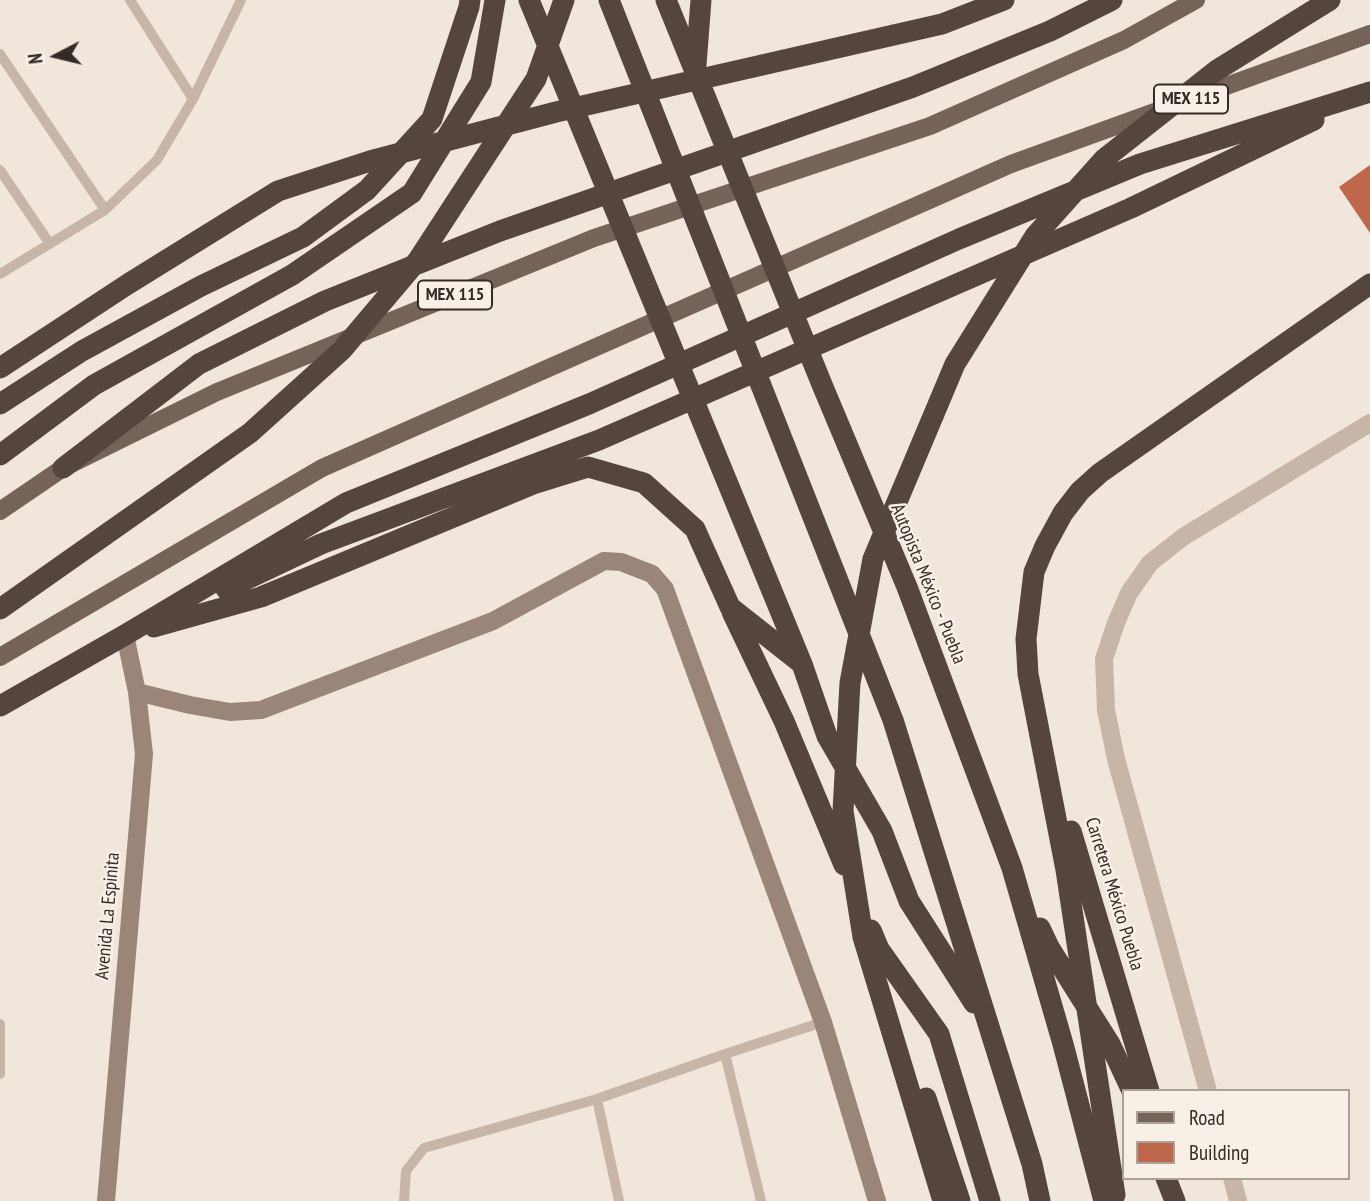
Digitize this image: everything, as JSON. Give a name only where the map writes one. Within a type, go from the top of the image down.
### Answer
[{"type":"highway","points":[[0,404],[94,344],[201,286],[303,237],[367,190],[432,119],[470,0]]},
{"type":"highway","points":[[0,455],[94,385],[292,275],[412,193],[481,82],[495,0]]},
{"type":"highway","points":[[528,0],[802,664],[827,736],[882,831],[909,901],[989,1027]]},
{"type":"highway","points":[[0,609],[250,433],[342,350],[418,260],[536,79],[564,0]]},
{"type":"highway","points":[[609,0],[893,720],[1032,1164],[1040,1201]]},
{"type":"highway","name":"Autopista México - Puebla","points":[[666,0],[907,587],[1012,868],[1063,1044],[1104,1201]]},
{"type":"highway","points":[[695,71],[701,0]]},
{"type":"highway","points":[[0,368],[128,284],[278,191],[370,161],[570,109],[942,24],[1004,0]]},
{"type":"highway","points":[[64,468],[199,364],[325,301],[500,230],[913,87],[1050,31],[1112,0]]},
{"type":"highway","points":[[943,1201],[863,937],[843,811],[850,683],[873,559],[954,364],[1035,236],[1104,159],[1217,70],[1329,0]]},
{"type":"highway","points":[[0,706],[346,503],[589,404],[960,239],[1140,164],[1370,93]]},
{"type":"highway","points":[[125,635],[321,544],[600,440],[1131,208],[1370,93]]},
{"type":"highway","points":[[1116,1201],[1066,870],[1028,674],[1026,639],[1034,572],[1063,513],[1080,491],[1100,473],[1370,284]]},
{"type":"highway","points":[[125,635],[261,597],[533,484],[589,467],[644,483],[695,529],[784,722],[879,949],[960,1201]]},
{"type":"highway","points":[[730,607],[802,664]]},
{"type":"highway","name":"Carretera México Puebla","points":[[1035,711],[1148,1089]]},
{"type":"highway","points":[[1012,868],[1049,947],[1110,1044],[1131,1089]]},
{"type":"highway","points":[[879,949],[939,1034],[990,1201]]},
{"type":"highway","points":[[1167,1180],[1176,1201]]},
{"type":"highway","points":[[1172,1180],[1176,1201]]},
{"type":"main road","name":"MEX 115","points":[[0,511],[64,468],[217,392],[594,239],[930,126],[1124,40],[1196,0]]},
{"type":"main road","name":"MEX 115","points":[[0,657],[323,468],[1012,164],[1370,34]]},
{"type":"main road","points":[[137,692],[230,712],[261,710],[493,621],[604,562],[621,562],[652,574],[665,589],[823,1022],[877,1201]]},
{"type":"main road","name":"Avenida La Espinita","points":[[106,1201],[144,754],[137,692],[125,635]]},
{"type":"street","points":[[1207,1089],[1116,759],[1106,710],[1104,659],[1129,593],[1150,563],[1183,537],[1370,423]]},
{"type":"street","points":[[1233,1180],[1238,1201]]},
{"type":"lane","points":[[130,0],[193,99]]},
{"type":"lane","points":[[0,274],[105,210],[157,160],[193,99],[241,0]]},
{"type":"lane","points":[[0,54],[105,210]]},
{"type":"lane","points":[[0,170],[50,244]]},
{"type":"lane","points":[[404,1201],[406,1171],[424,1148],[597,1099],[823,1022]]},
{"type":"lane","points":[[0,1024],[0,1074]]},
{"type":"lane","points":[[725,1054],[761,1201]]},
{"type":"lane","points":[[597,1099],[619,1201]]},
{"type":"building","points":[[1370,165],[1370,233],[1339,187]]}]
